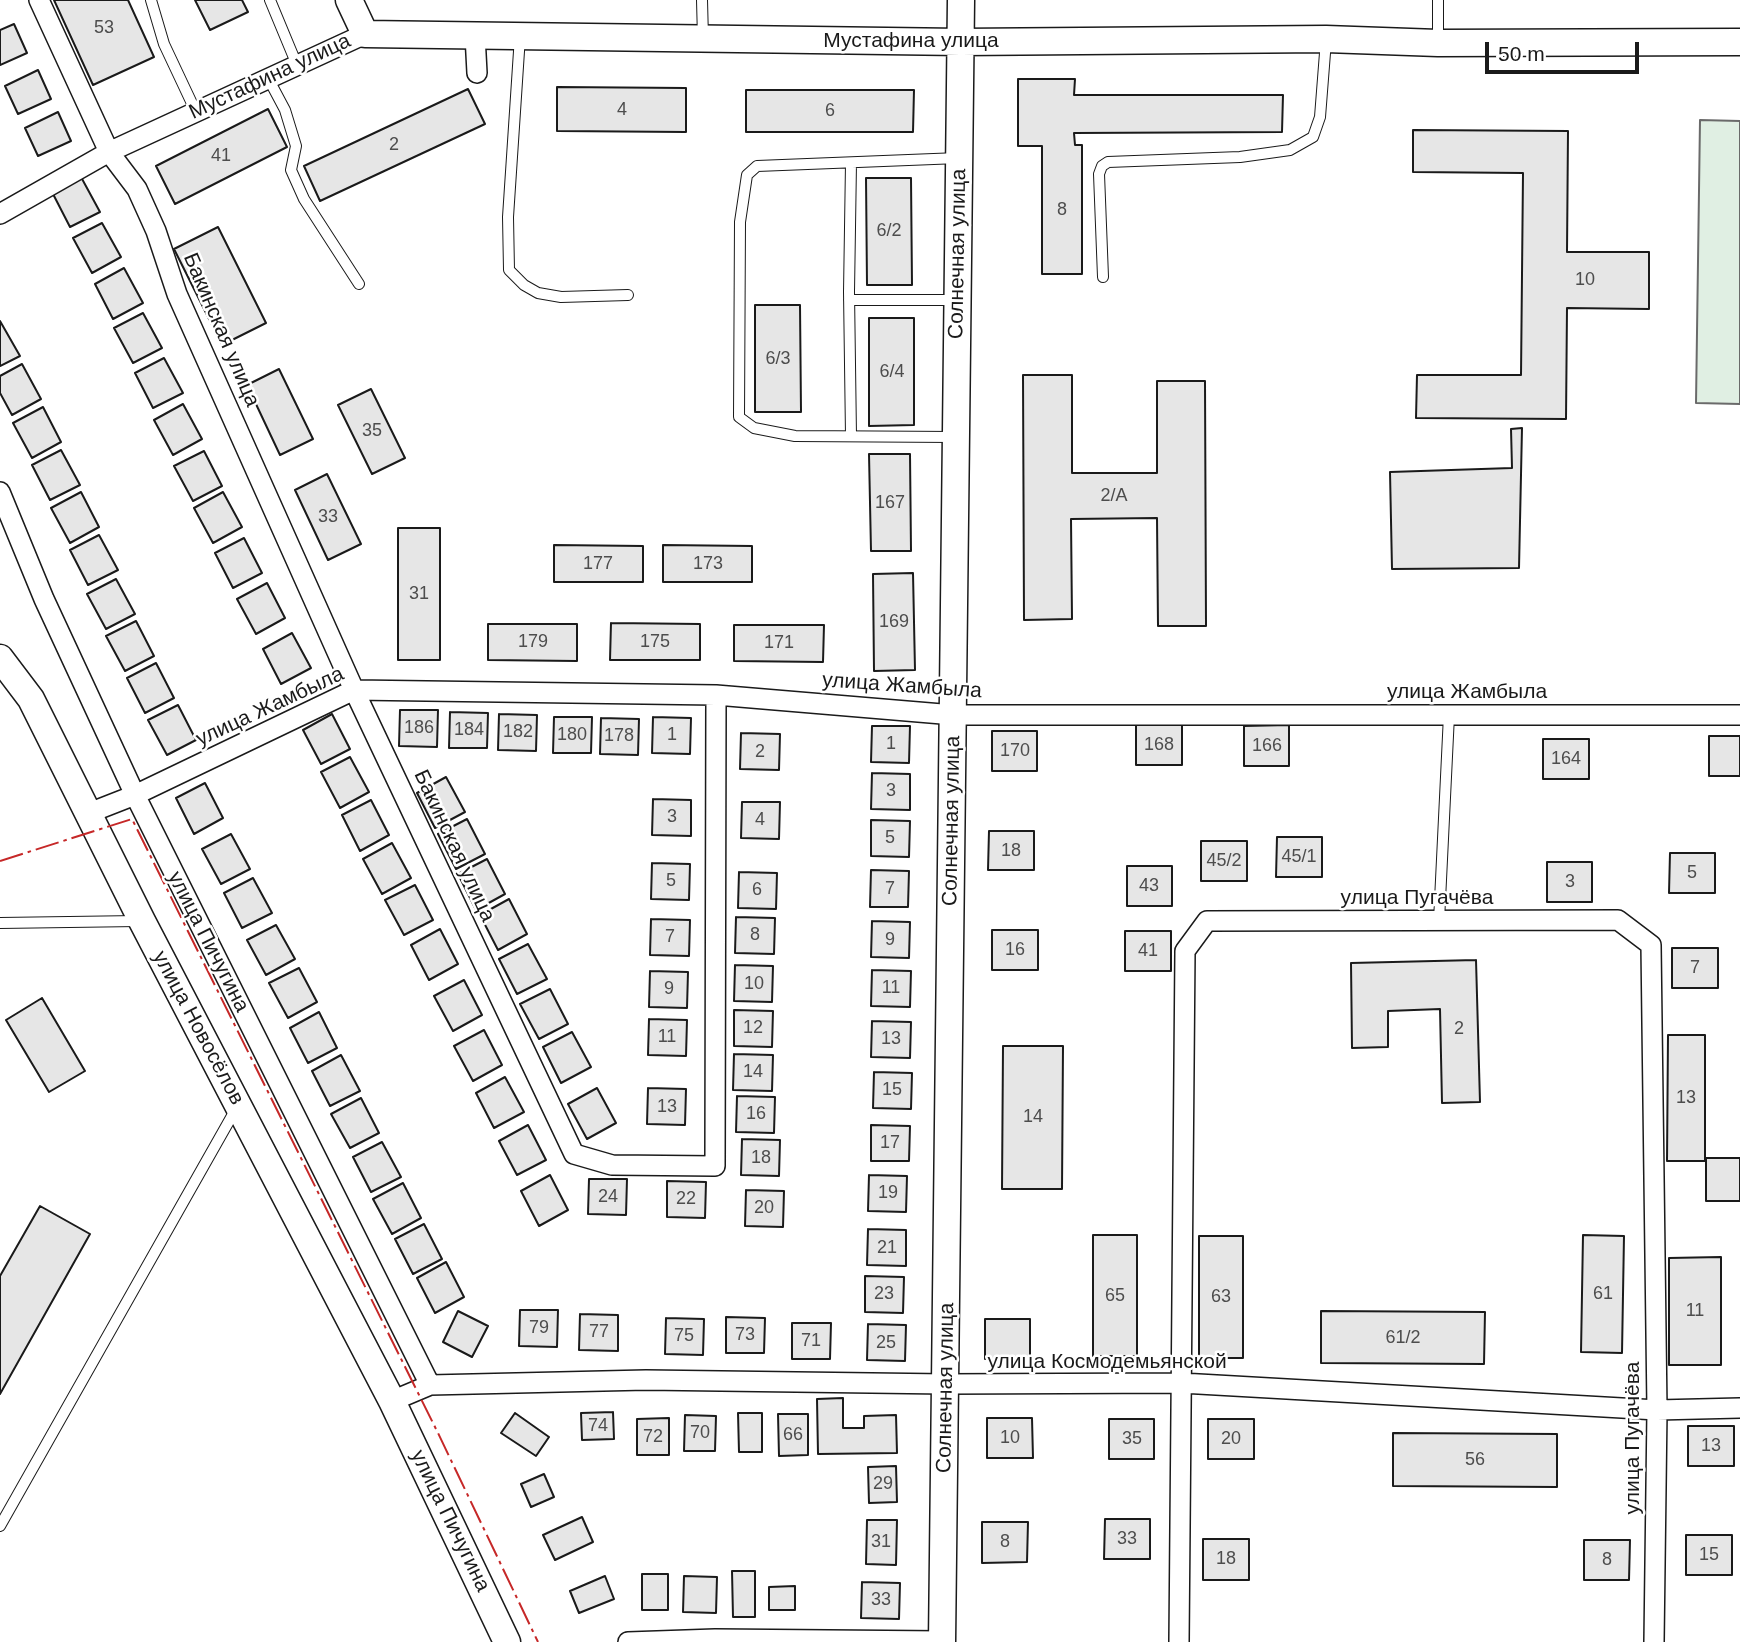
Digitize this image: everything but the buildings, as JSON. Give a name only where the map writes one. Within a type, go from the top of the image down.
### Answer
[{"type":"street","name":"Бакинская улица","points":[[39,0],[108,152],[137,189],[156,231],[177,294],[354,690],[574,1154],[612,1166],[715,1166],[716,695]]},
{"type":"street","points":[[349,0],[365,34]]},
{"type":"street","name":"Солнечная улица","points":[[942,1641],[961,0]]},
{"type":"street","name":"Мустафина улица","points":[[0,214],[108,152],[365,34],[961,42],[1326,39],[1438,43],[1740,42]]},
{"type":"street","points":[[475,35],[478,72]]},
{"type":"street","name":"улица Пичугина","points":[[0,492],[44,599],[135,795],[430,1385]]},
{"type":"street","name":"улица Новосёлов","points":[[0,658],[32,699],[142,921],[392,1401]]},
{"type":"street","name":"улица Жамбыла","points":[[89,813],[135,795],[354,690],[716,695],[954,715],[1740,715]]},
{"type":"street","name":"улица Пугачёва","points":[[1179,1642],[1185,951],[1207,921],[1618,920],[1651,946],[1657,1410],[1654,1642]]},
{"type":"street","name":"улица Космодемьянской","points":[[392,1401],[430,1385],[646,1380],[946,1384],[1181,1382],[1657,1410],[1740,1408]]},
{"type":"street","name":"улица Пичугина","points":[[392,1401],[508,1642]]},
{"type":"street","points":[[628,1642],[715,1639],[942,1641]]},
{"type":"lane","points":[[151,0],[164,44],[196,112]]},
{"type":"lane","points":[[270,0],[297,65]]},
{"type":"lane","points":[[702,0],[703,38]]},
{"type":"lane","points":[[1438,0],[1438,43]]},
{"type":"lane","points":[[520,36],[508,217],[509,270],[524,285],[538,293],[561,297],[628,295]]},
{"type":"lane","points":[[1102,278],[1099,174],[1102,166],[1108,162],[1240,157],[1290,150],[1301,144],[1312,137],[1320,117],[1326,39]]},
{"type":"lane","points":[[268,78],[285,110],[296,146],[291,170],[304,199],[359,284]]},
{"type":"lane","points":[[956,438],[795,436],[754,428],[739,417],[740,222],[747,175],[757,166],[960,158]]},
{"type":"lane","points":[[851,163],[851,436]]},
{"type":"lane","points":[[849,300],[958,300]]},
{"type":"lane","points":[[1439,921],[1449,715]]},
{"type":"lane","points":[[0,923],[142,921]]},
{"type":"lane","points":[[0,1526],[239,1104]]},
{"type":"green space","points":[[1700,120],[1740,121],[1740,404],[1696,403]]},
{"type":"power","points":[[0,861],[132,819],[438,1433],[538,1642]]}]
